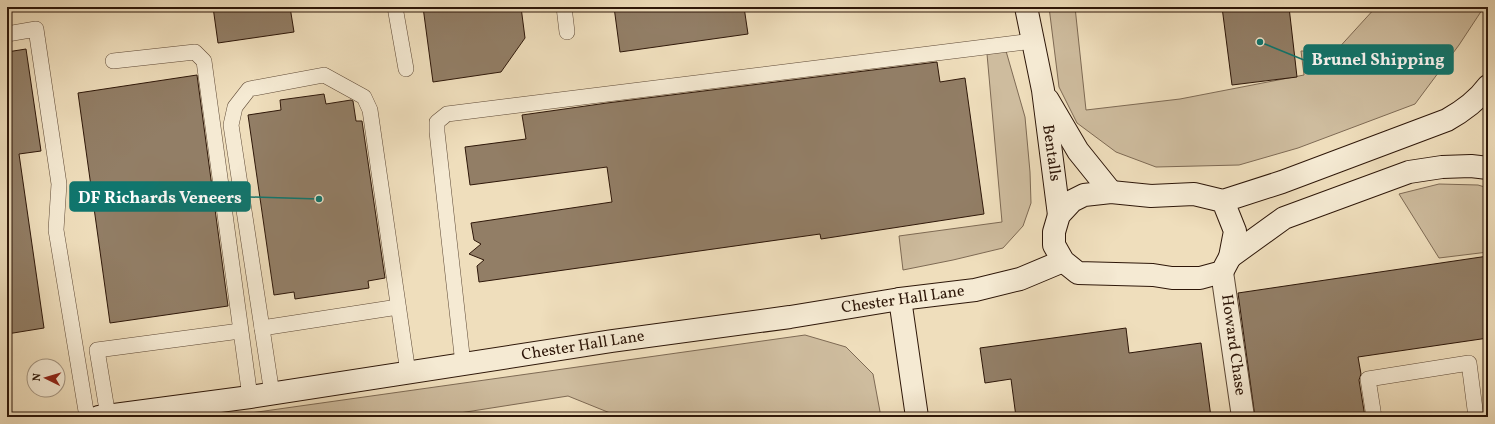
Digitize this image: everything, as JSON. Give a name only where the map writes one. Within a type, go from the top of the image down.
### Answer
[{"type":"street","name":"Bentalls","points":[[1026,7],[1043,90],[1059,215]]},
{"type":"street","points":[[1488,86],[1460,114],[1447,120],[1282,182],[1223,201],[1194,194],[1151,196],[1111,192],[1084,195],[1072,201],[1059,215],[1054,232],[1054,245],[1062,261],[1078,273],[1200,278],[1226,265],[1284,218],[1402,175],[1424,169],[1471,166],[1488,168]]},
{"type":"street","name":"Bentalls","points":[[1043,90],[1078,151],[1111,192]]},
{"type":"street","name":"Howard Chase","points":[[1223,201],[1235,231],[1226,265],[1243,417]]},
{"type":"street","name":"Chester Hall Lane","points":[[104,416],[272,394],[900,299],[975,290],[1020,279],[1062,261]]},
{"type":"street","points":[[900,299],[917,417]]},
{"type":"lane","points":[[395,7],[406,68]]},
{"type":"lane","points":[[564,7],[567,32]]},
{"type":"lane","points":[[7,34],[36,29],[59,184],[56,230],[87,417]]},
{"type":"lane","points":[[463,364],[437,132],[438,122],[448,114],[1033,41]]},
{"type":"lane","points":[[113,61],[196,52],[204,62],[250,397]]},
{"type":"lane","points":[[272,394],[232,125],[235,107],[249,89],[324,74],[364,97],[370,110],[408,373]]},
{"type":"lane","points":[[262,328],[398,307]]},
{"type":"lane","points":[[104,416],[97,350],[240,331]]},
{"type":"lane","points":[[1374,417],[1368,379],[1468,363],[1476,417]]},
{"type":"shaded area","points":[[1049,7],[1075,7],[1086,110],[1180,99],[1304,75],[1301,51],[1335,52],[1376,7],[1484,7],[1459,45],[1415,104],[1298,148],[1239,165],[1156,167],[1116,152],[1077,123],[1059,87]]},
{"type":"shaded area","points":[[1006,51],[1025,117],[1031,203],[1023,226],[1003,248],[903,270],[899,236],[1002,222],[987,54]]},
{"type":"shaded area","points":[[1439,184],[1478,185],[1488,188],[1488,252],[1439,258],[1399,194]]},
{"type":"shaded area","points":[[805,335],[846,347],[873,374],[881,417],[620,417],[568,396],[434,417],[222,417]]},
{"type":"building","points":[[213,7],[290,7],[294,32],[218,43]]},
{"type":"building","points":[[423,7],[521,7],[525,38],[501,72],[433,82]]},
{"type":"building","points":[[614,7],[744,7],[748,34],[620,52]]},
{"type":"building","points":[[1222,7],[1289,7],[1297,77],[1232,85]]},
{"type":"building","points":[[26,49],[41,151],[19,154],[44,328],[7,334],[7,52]]},
{"type":"building","points":[[937,62],[940,82],[965,78],[984,214],[821,239],[820,234],[479,282],[477,266],[484,260],[469,254],[481,244],[474,240],[471,223],[612,202],[607,167],[470,185],[465,147],[526,139],[522,115]]},
{"type":"building","points":[[197,75],[228,306],[110,323],[78,93]]},
{"type":"building","points":[[324,94],[326,104],[351,100],[353,101],[356,121],[362,121],[385,278],[368,281],[369,288],[295,299],[294,292],[274,295],[248,115],[281,110],[280,100]]},
{"type":"building","points":[[1488,256],[1488,338],[1358,357],[1361,374],[1359,380],[1365,417],[1255,417],[1238,293]]},
{"type":"building","points":[[1126,328],[1129,353],[1201,343],[1211,417],[1016,417],[1011,379],[985,383],[980,348]]},
{"type":"place","name":"Brunel Shipping","points":[[1260,42]]},
{"type":"place","name":"DF Richards Veneers","points":[[319,199]]}]
